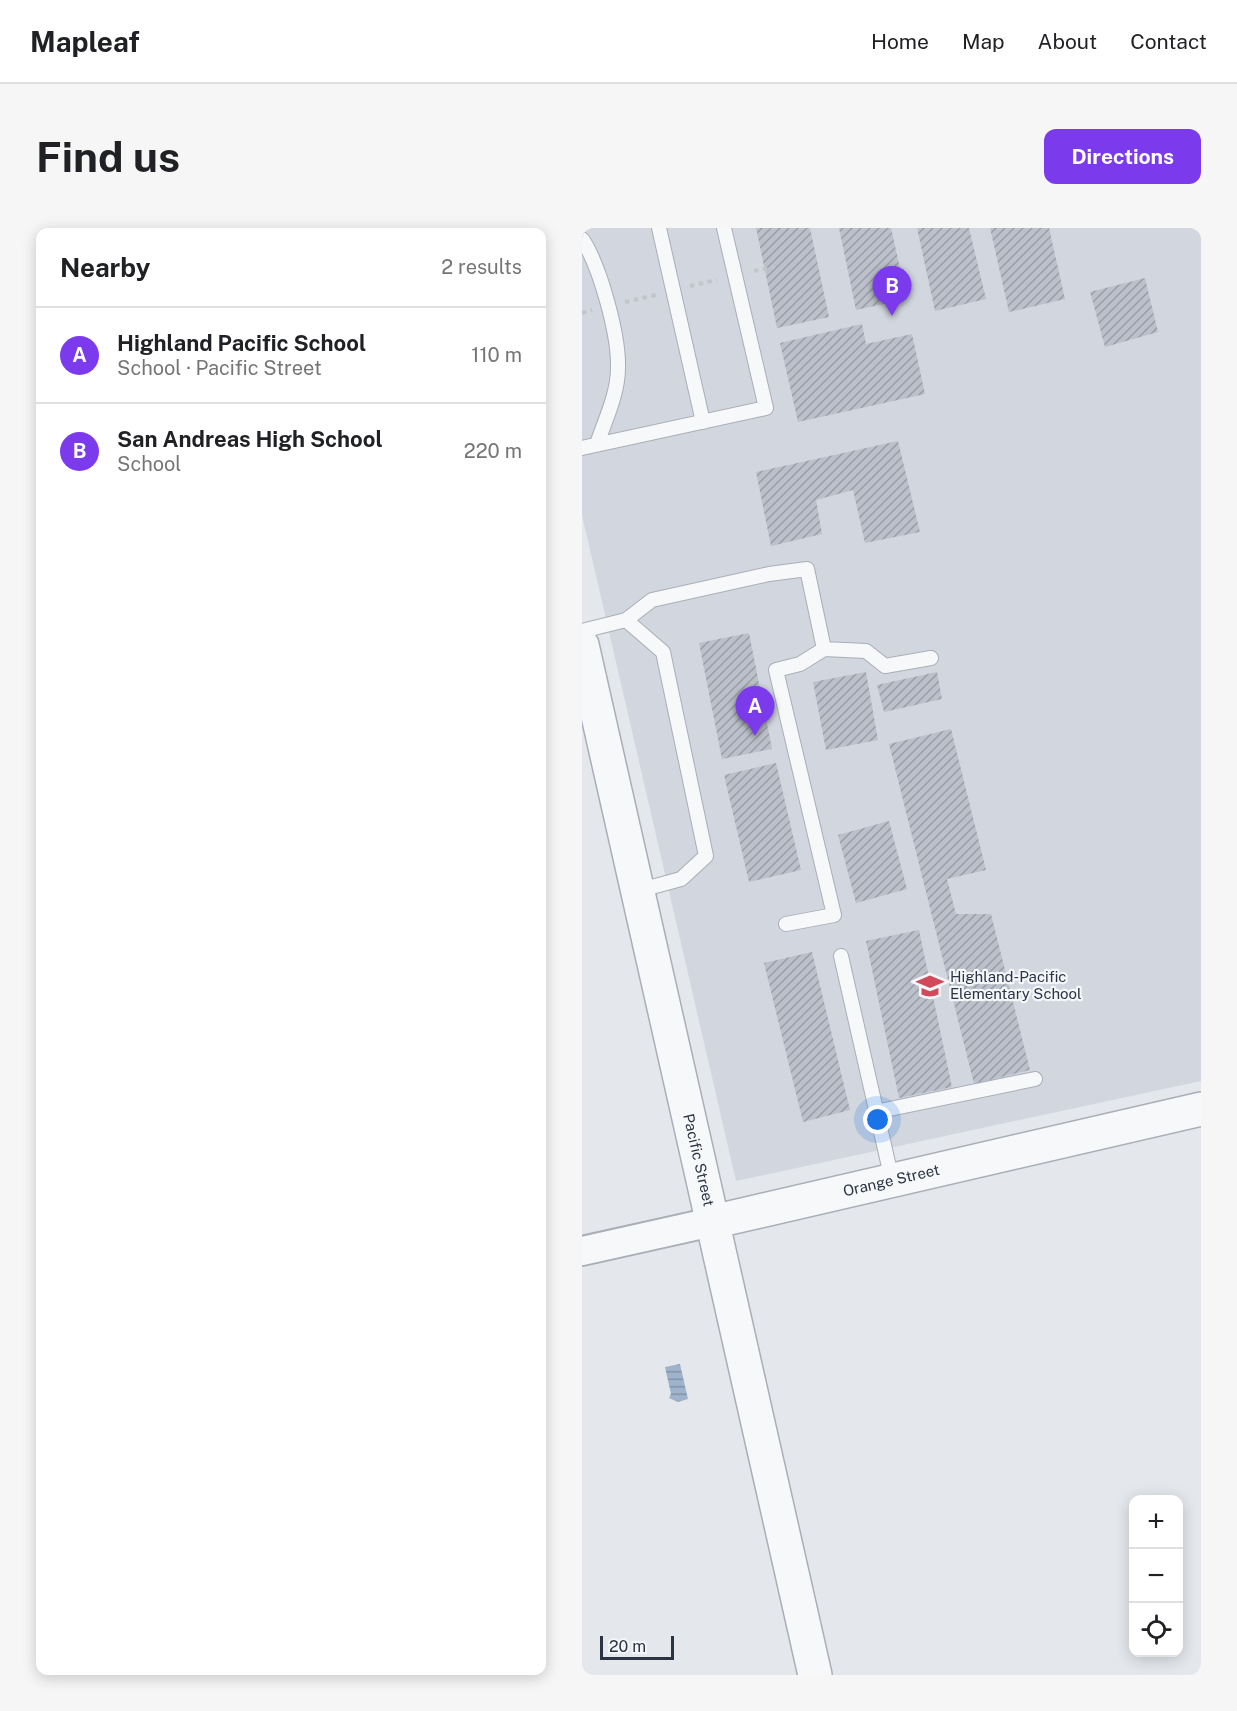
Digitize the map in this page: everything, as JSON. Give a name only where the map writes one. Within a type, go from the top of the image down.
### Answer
[{"type":"street","name":"Pacific Street","points":[[582,645],[815,1675]]},
{"type":"street","name":"Orange Street","points":[[582,1251],[1201,1109]]},
{"type":"lane","points":[[659,228],[703,422]]},
{"type":"lane","points":[[582,448],[766,408],[724,228]]},
{"type":"lane","points":[[582,239],[590,251],[604,289],[618,368],[614,391],[597,444]]},
{"type":"lane","points":[[582,631],[626,620],[652,600],[769,574],[807,569],[824,649]]},
{"type":"lane","points":[[626,620],[663,652],[706,856],[681,879],[637,891]]},
{"type":"lane","points":[[786,924],[834,915],[776,670],[800,664],[824,649],[866,651],[885,666],[931,658]]},
{"type":"lane","points":[[841,956],[892,1180]]},
{"type":"lane","points":[[875,1112],[1035,1079]]},
{"type":"shaded area","points":[[582,228],[1201,228],[1201,1081],[736,1181],[582,515]]},
{"type":"water","points":[[680,1364],[688,1399],[678,1402],[669,1398],[671,1394],[665,1367]]},
{"type":"building","points":[[756,228],[810,228],[829,317],[777,328]]},
{"type":"building","points":[[839,228],[891,228],[907,299],[856,310]]},
{"type":"building","points":[[917,228],[969,228],[986,299],[935,311]]},
{"type":"building","points":[[990,228],[1049,228],[1065,299],[1009,312]]},
{"type":"building","points":[[1145,278],[1158,332],[1105,347],[1090,292]]},
{"type":"building","points":[[862,324],[866,344],[912,334],[925,394],[798,422],[780,343]]},
{"type":"building","points":[[898,441],[920,532],[865,543],[853,490],[816,500],[822,534],[771,546],[756,472]]},
{"type":"building","points":[[749,633],[772,749],[722,759],[699,643]]},
{"type":"building","points":[[866,672],[878,740],[826,750],[813,682]]},
{"type":"building","points":[[937,672],[942,699],[884,712],[877,685]]},
{"type":"building","points":[[951,729],[986,870],[947,879],[956,914],[991,914],[1030,1070],[974,1084],[889,744]]},
{"type":"building","points":[[776,763],[801,870],[749,882],[724,775]]},
{"type":"building","points":[[889,821],[907,889],[856,903],[838,835]]},
{"type":"building","points":[[919,930],[952,1087],[899,1098],[866,941]]},
{"type":"building","points":[[812,952],[850,1110],[803,1122],[764,963]]},
{"type":"place","name":"San Andreas High School","points":[[892,316]]},
{"type":"place","name":"Highland Pacific School","points":[[755,736]]},
{"type":"place","name":"Highland-Pacific Elementary School","points":[[930,986]]}]
